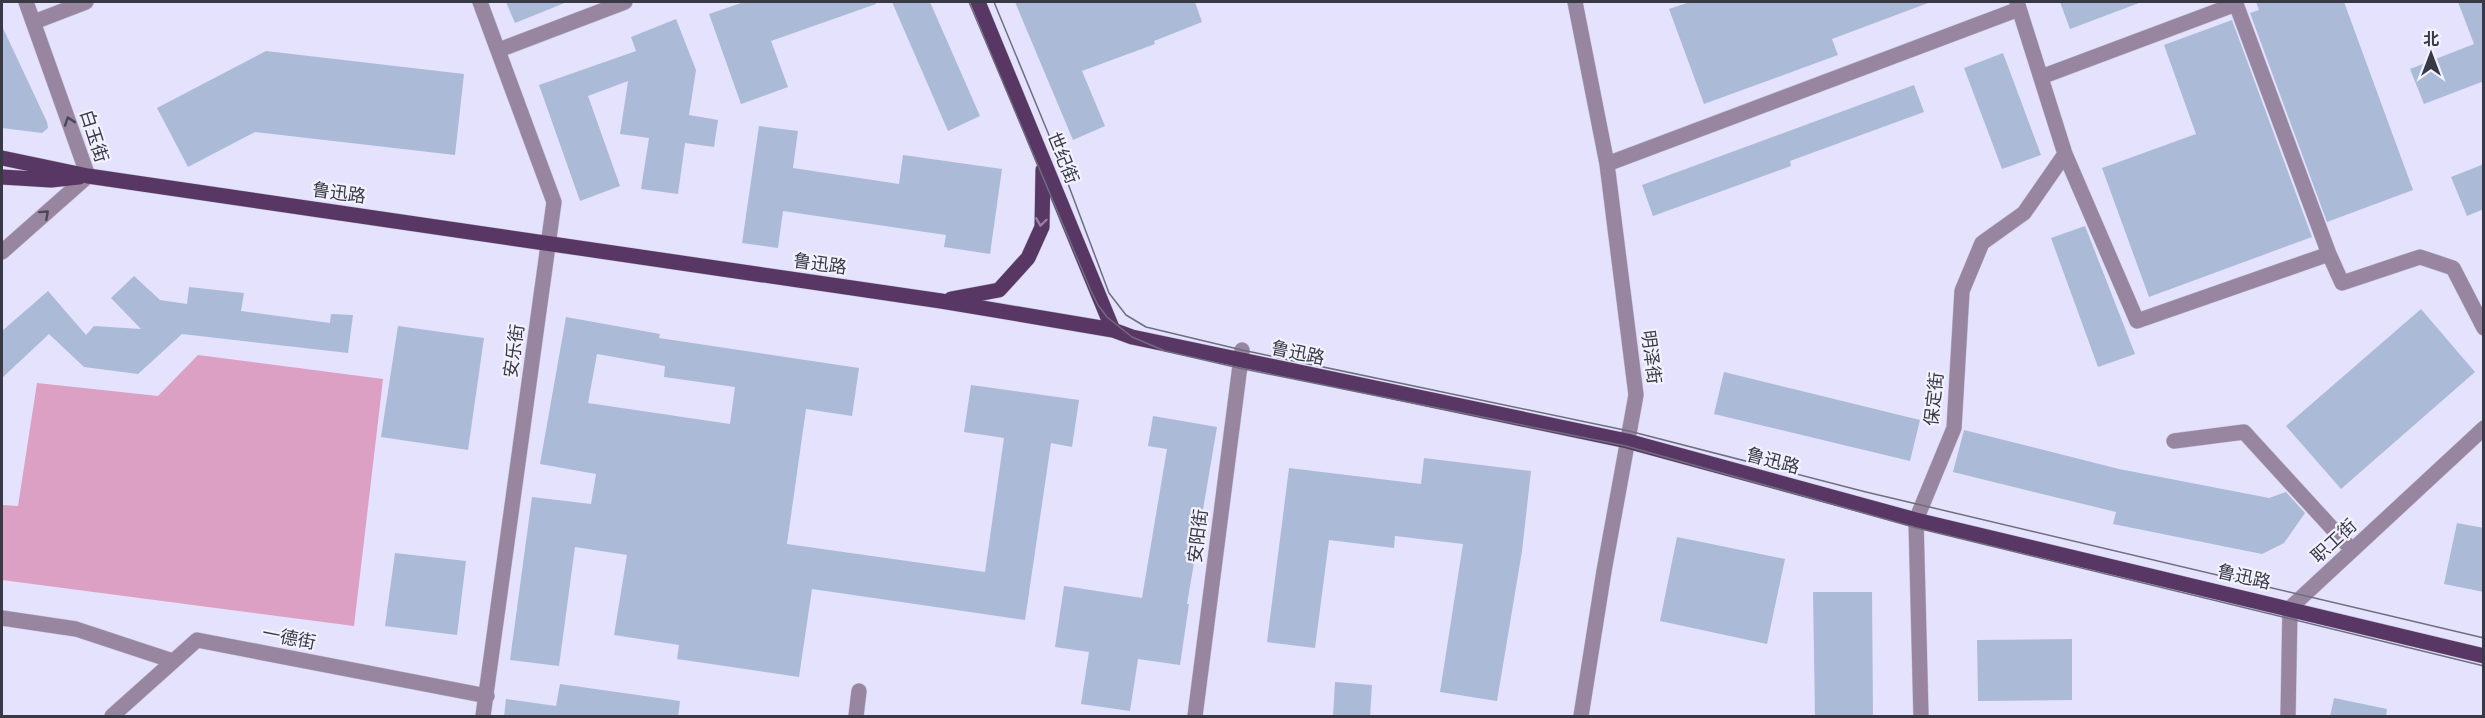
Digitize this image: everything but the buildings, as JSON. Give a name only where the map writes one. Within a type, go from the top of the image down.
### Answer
[{"type":"main road","name":"世纪街","points":[[978,2],[1113,330]]},
{"type":"main road","name":"鲁迅路","points":[[2,158],[88,176],[941,301],[1113,330],[1132,337],[1241,355],[1627,441],[1916,520],[2484,656]]},
{"type":"main road","points":[[941,301],[999,290],[1028,258],[1042,226],[1044,164]]},
{"type":"main road","name":"鲁迅路","points":[[2,177],[51,180],[88,176]]},
{"type":"street","name":"白玉街","points":[[2,252],[88,176],[26,2]]},
{"type":"street","points":[[34,22],[87,2]]},
{"type":"street","name":"安乐街","points":[[480,2],[554,202],[483,717]]},
{"type":"street","points":[[499,50],[625,2]]},
{"type":"street","name":"明泽街","points":[[1575,2],[1607,164],[1636,395],[1581,717]]},
{"type":"street","points":[[2041,77],[2236,4],[2329,254],[2342,283],[2421,257],[2453,268],[2484,328]]},
{"type":"street","points":[[1607,164],[2018,5],[2065,154],[2137,321],[2329,254]]},
{"type":"street","name":"保定街","points":[[1921,717],[1916,520],[1954,428],[1962,291],[1982,243],[2024,213],[2065,154]]},
{"type":"street","name":"安阳街","points":[[1195,717],[1241,355]]},
{"type":"street","name":"职工街","points":[[2290,608],[2484,428]]},
{"type":"street","points":[[2174,441],[2244,432],[2352,550]]},
{"type":"street","points":[[2288,717],[2290,608]]},
{"type":"street","points":[[2,618],[75,629],[173,661]]},
{"type":"street","name":"一德街","points":[[112,717],[196,639],[486,696]]},
{"type":"street","points":[[856,717],[859,691]]},
{"type":"shaded area","points":[[198,355],[383,379],[354,626],[2,580],[2,505],[18,506],[37,383],[158,396]]},
{"type":"tram line","points":[[969,2],[1091,291],[1107,317],[1132,337],[1165,351],[1239,368],[1626,446],[1917,528],[2484,666]]},
{"type":"tram line","points":[[994,2],[1058,157],[1109,293],[1126,315],[1146,327],[1242,350],[1629,431],[1866,492],[2484,638]]}]
